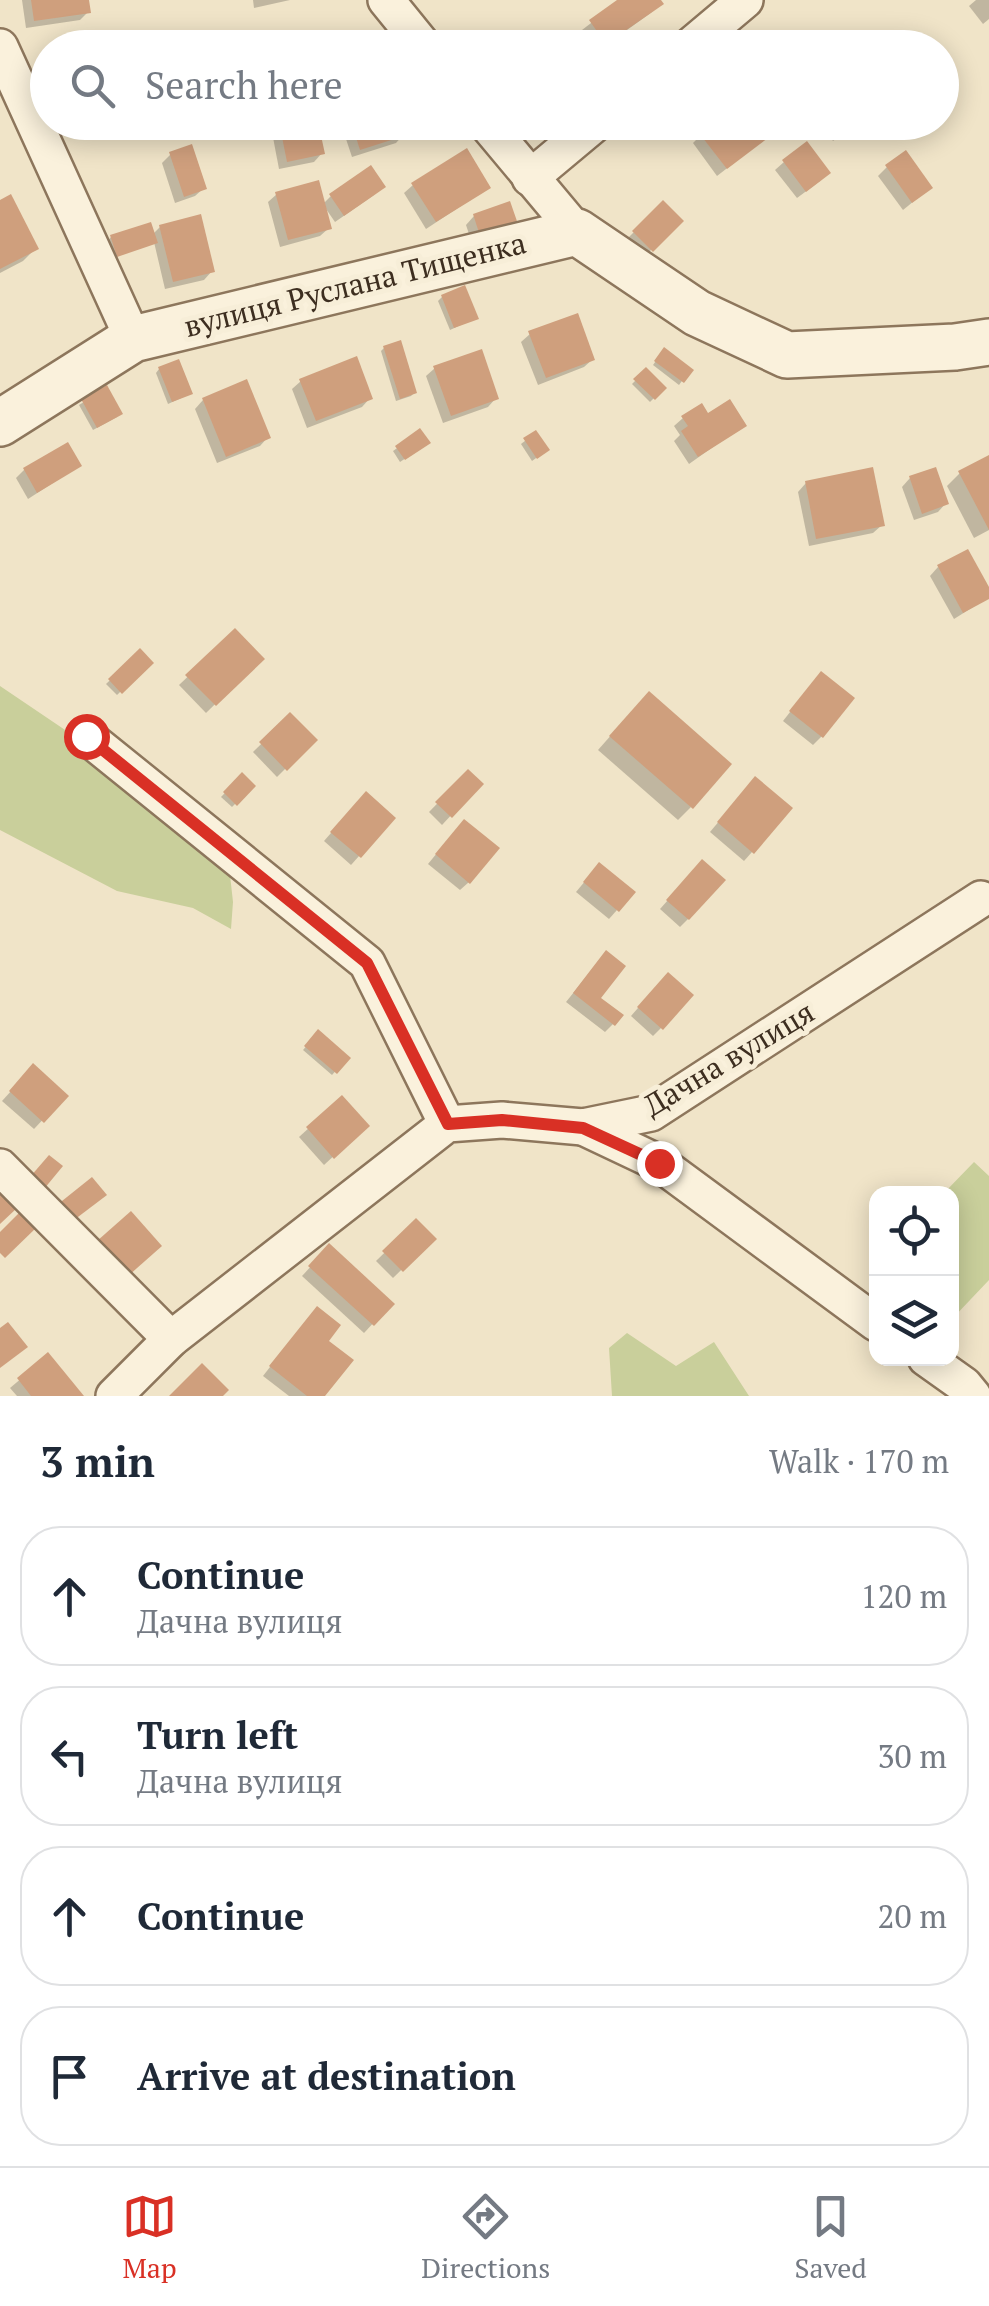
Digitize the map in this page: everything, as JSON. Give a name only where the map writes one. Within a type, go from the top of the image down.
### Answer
[{"type":"street","points":[[386,0],[410,30]]},
{"type":"street","points":[[709,30],[745,0]]},
{"type":"street","points":[[0,46],[30,112]]},
{"type":"street","points":[[43,140],[134,339]]},
{"type":"street","points":[[500,140],[577,232],[698,313],[787,355],[955,348],[989,342]]},
{"type":"street","points":[[530,178],[576,140]]},
{"type":"street","name":"вулиця Руслана Тищенка","points":[[0,423],[134,339],[577,232]]},
{"type":"street","points":[[86,736],[367,963],[448,1124],[171,1339],[114,1396]]},
{"type":"street","name":"Дачна вулиця","points":[[448,1124],[502,1120],[583,1128],[652,1113],[981,899]]},
{"type":"street","points":[[583,1128],[659,1163],[869,1318]]},
{"type":"street","points":[[0,1167],[171,1339]]},
{"type":"street","points":[[937,1366],[973,1396]]},
{"type":"green space","points":[[0,686],[74,736],[229,866],[231,929],[193,908],[117,891],[0,830]]},
{"type":"green space","points":[[974,1162],[989,1176],[989,1280],[959,1312],[959,1186],[951,1186]]},
{"type":"green space","points":[[627,1333],[676,1366],[714,1342],[749,1396],[612,1396],[609,1348]]},
{"type":"building","points":[[31,0],[89,0],[91,13],[34,21]]},
{"type":"building","points":[[617,0],[661,0],[664,4],[626,30],[596,30],[589,20]]},
{"type":"building","points":[[283,140],[322,140],[325,154],[287,162]]},
{"type":"building","points":[[357,140],[391,140],[360,150]]},
{"type":"building","points":[[704,140],[765,140],[727,169]]},
{"type":"building","points":[[807,141],[831,173],[806,192],[782,160]]},
{"type":"building","points":[[192,144],[207,189],[184,197],[169,152]]},
{"type":"building","points":[[467,148],[491,188],[436,222],[411,183]]},
{"type":"building","points":[[906,150],[933,188],[912,203],[885,165]]},
{"type":"building","points":[[371,165],[386,187],[344,216],[329,194]]},
{"type":"building","points":[[319,180],[332,229],[288,240],[275,192]]},
{"type":"building","points":[[11,194],[39,249],[0,269],[0,200]]},
{"type":"building","points":[[663,200],[684,221],[653,252],[632,231]]},
{"type":"building","points":[[510,201],[519,227],[481,239],[473,214]]},
{"type":"building","points":[[201,214],[215,272],[173,282],[159,225]]},
{"type":"building","points":[[151,222],[158,243],[117,257],[110,235]]},
{"type":"building","points":[[465,285],[479,319],[454,328],[441,295]]},
{"type":"building","points":[[578,313],[595,360],[546,378],[528,331]]},
{"type":"building","points":[[401,340],[417,393],[400,399],[383,346]]},
{"type":"building","points":[[664,347],[694,370],[684,383],[654,361]]},
{"type":"building","points":[[482,349],[499,399],[451,416],[433,366]]},
{"type":"building","points":[[357,356],[373,399],[316,421],[299,379]]},
{"type":"building","points":[[179,359],[193,394],[172,402],[158,367]]},
{"type":"building","points":[[646,367],[667,388],[655,400],[633,379]]},
{"type":"building","points":[[247,379],[271,438],[226,457],[202,398]]},
{"type":"building","points":[[107,385],[123,414],[97,428],[81,399]]},
{"type":"building","points":[[730,399],[747,426],[698,457],[681,431],[688,426],[681,416],[702,403],[708,413]]},
{"type":"building","points":[[420,428],[431,443],[405,460],[395,446]]},
{"type":"building","points":[[536,430],[550,450],[537,459],[523,438]]},
{"type":"building","points":[[68,442],[82,466],[37,493],[23,468]]},
{"type":"building","points":[[989,455],[989,530],[958,471]]},
{"type":"building","points":[[873,467],[885,526],[816,539],[805,481]]},
{"type":"building","points":[[936,467],[949,504],[922,514],[909,476]]},
{"type":"building","points":[[968,549],[989,587],[989,599],[963,613],[937,565]]},
{"type":"building","points":[[235,628],[265,659],[216,706],[185,675]]},
{"type":"building","points":[[140,648],[154,663],[122,694],[108,679]]},
{"type":"building","points":[[821,671],[855,698],[823,738],[789,711]]},
{"type":"building","points":[[649,691],[732,764],[693,809],[609,736]]},
{"type":"building","points":[[290,712],[318,740],[287,771],[259,742]]},
{"type":"building","points":[[468,769],[484,784],[452,818],[435,802]]},
{"type":"building","points":[[242,772],[256,786],[237,806],[223,792]]},
{"type":"building","points":[[755,776],[793,808],[754,854],[717,822]]},
{"type":"building","points":[[366,791],[396,818],[361,858],[330,832]]},
{"type":"building","points":[[464,819],[500,848],[470,884],[435,854]]},
{"type":"building","points":[[702,859],[726,880],[689,920],[666,900]]},
{"type":"building","points":[[599,862],[636,892],[619,912],[583,882]]},
{"type":"building","points":[[606,950],[626,966],[601,998],[624,1015],[615,1026],[573,993]]},
{"type":"building","points":[[668,972],[694,995],[663,1030],[637,1007]]},
{"type":"building","points":[[318,1029],[351,1058],[337,1074],[304,1046]]},
{"type":"building","points":[[33,1063],[69,1096],[44,1123],[9,1091]]},
{"type":"building","points":[[342,1095],[370,1126],[334,1159],[306,1127]]},
{"type":"building","points":[[49,1155],[63,1166],[44,1189],[30,1177]]},
{"type":"building","points":[[92,1177],[107,1195],[70,1223],[57,1205]]},
{"type":"building","points":[[0,1189],[17,1208],[0,1224]]},
{"type":"building","points":[[21,1211],[37,1227],[5,1258],[0,1253],[0,1232]]},
{"type":"building","points":[[131,1211],[162,1246],[128,1276],[97,1241]]},
{"type":"building","points":[[416,1218],[437,1239],[403,1272],[382,1251]]},
{"type":"building","points":[[329,1243],[395,1304],[374,1326],[308,1266]]},
{"type":"building","points":[[317,1306],[341,1325],[329,1341],[354,1360],[325,1396],[307,1396],[269,1366]]},
{"type":"building","points":[[8,1322],[28,1347],[0,1368],[0,1328]]},
{"type":"building","points":[[48,1352],[84,1396],[31,1396],[17,1378]]},
{"type":"building","points":[[202,1363],[229,1390],[223,1396],[169,1396]]},
{"type":"route","points":[[86,736],[367,963],[448,1124],[502,1120],[583,1128],[659,1163]]}]
